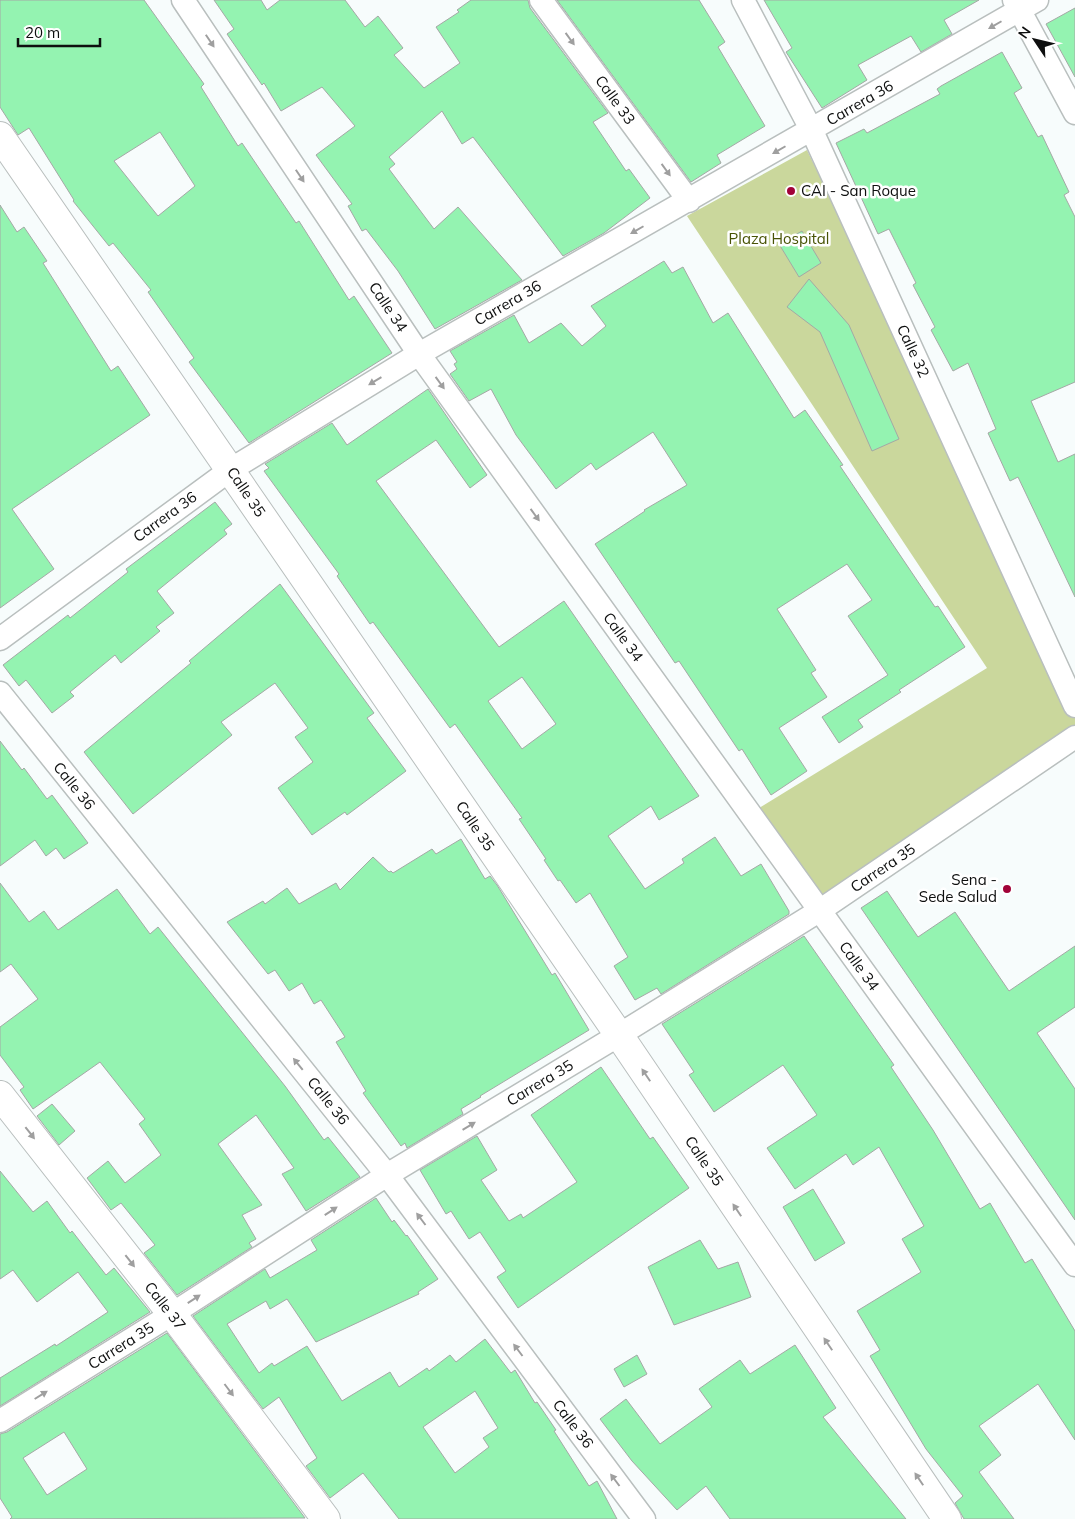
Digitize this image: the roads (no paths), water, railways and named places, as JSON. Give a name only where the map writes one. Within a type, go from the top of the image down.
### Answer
[{"type":"street","name":"Calle 34","points":[[183,0],[419,354],[1075,1265]]},
{"type":"street","name":"Calle 33","points":[[541,0],[689,201]]},
{"type":"street","name":"Calle 32","points":[[743,0],[812,131],[1075,706]]},
{"type":"street","name":"Carrera 36","points":[[0,638],[230,470],[419,354],[812,131],[1023,4]]},
{"type":"street","points":[[1023,4],[1075,112]]},
{"type":"street","name":"Calle 35","points":[[0,136],[619,1036],[946,1519]]},
{"type":"street","name":"Calle 36","points":[[0,693],[387,1175],[644,1519]]},
{"type":"street","name":"Carrera 35","points":[[0,1420],[172,1314],[387,1175],[619,1036],[819,911],[1075,737]]},
{"type":"street","name":"Calle 37","points":[[0,1095],[172,1314],[326,1519]]},
{"type":"place","name":"CAI - San Roque","points":[[791,191]]},
{"type":"place","name":"Sena - Sede Salud","points":[[1007,889]]},
{"type":"park label","name":"Plaza Hospital","points":[[779,239]]}]
